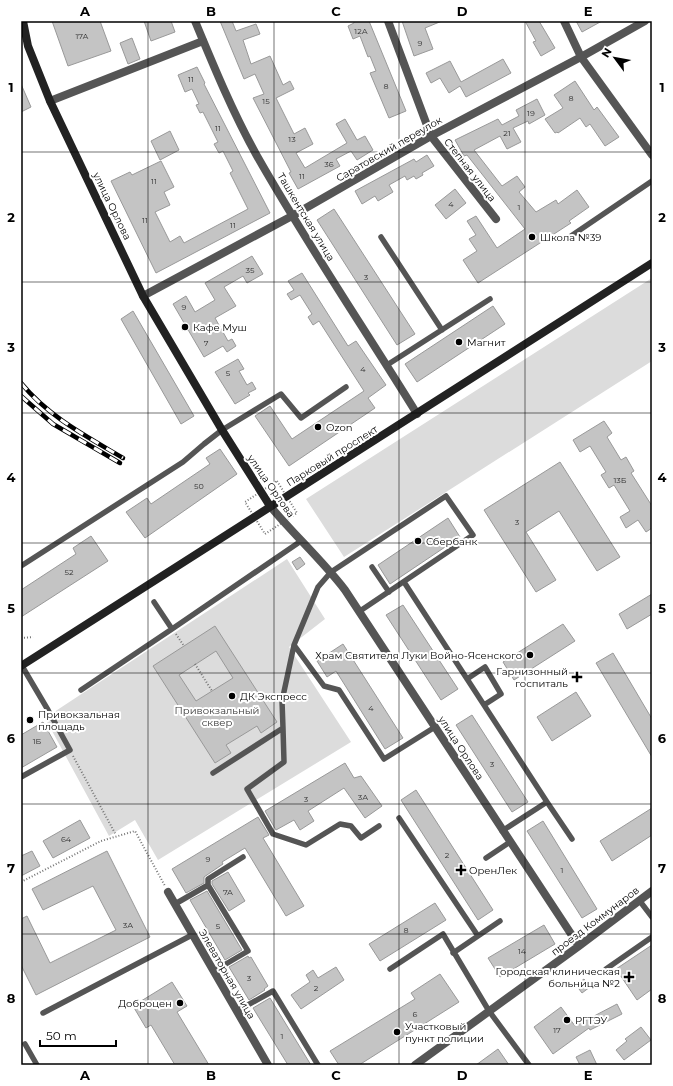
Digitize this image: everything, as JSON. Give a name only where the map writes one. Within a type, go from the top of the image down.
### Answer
[{"type":"main road","name":"улица Орлова","points":[[23,21],[28,46],[50,101],[144,296],[222,430],[270,506]]},
{"type":"main road","name":"Парковый проспект","points":[[21,666],[652,263]]},
{"type":"street","name":"Ташкентская улица","points":[[195,21],[224,90],[250,142],[292,216],[417,414]]},
{"type":"street","name":"Степная улица","points":[[388,21],[431,136],[496,219]]},
{"type":"street","points":[[564,21],[581,57],[652,155]]},
{"type":"street","name":"Саратовский переулок","points":[[144,296],[292,216],[431,136],[581,57],[645,21]]},
{"type":"street","points":[[50,101],[203,40]]},
{"type":"street","name":"улица Орлова","points":[[270,506],[283,522],[331,572],[360,611],[502,831],[579,946]]},
{"type":"street","name":"проезд Коммунаров","points":[[415,1065],[652,891]]},
{"type":"street","name":"Элеваторная улица","points":[[168,892],[268,1065]]},
{"type":"lane","points":[[571,236],[652,181]]},
{"type":"lane","points":[[380,237],[442,330]]},
{"type":"lane","points":[[387,365],[490,299]]},
{"type":"lane","points":[[21,566],[183,462],[222,430],[281,394],[301,418],[346,387]]},
{"type":"lane","points":[[360,611],[473,535],[446,496],[331,572],[318,587],[294,645],[282,701],[284,762],[247,789],[273,834],[306,845],[340,824],[351,826],[360,838],[379,826]]},
{"type":"lane","points":[[81,690],[301,540]]},
{"type":"lane","points":[[372,566],[389,592]]},
{"type":"lane","points":[[404,582],[572,839]]},
{"type":"lane","points":[[154,602],[172,629]]},
{"type":"lane","points":[[294,645],[324,686],[339,690],[384,760],[435,727]]},
{"type":"lane","points":[[21,666],[44,703],[70,750],[21,777]]},
{"type":"lane","points":[[467,679],[484,667],[501,694],[484,705]]},
{"type":"lane","points":[[213,773],[283,728]]},
{"type":"lane","points":[[502,831],[547,802]]},
{"type":"lane","points":[[399,818],[478,936]]},
{"type":"lane","points":[[486,858],[510,842]]},
{"type":"lane","points":[[214,971],[248,951],[208,885],[208,879],[243,857]]},
{"type":"lane","points":[[175,904],[208,885]]},
{"type":"lane","points":[[639,900],[652,917]]},
{"type":"lane","points":[[453,953],[500,921]]},
{"type":"lane","points":[[390,969],[442,934],[489,1012],[529,1065]]},
{"type":"lane","points":[[43,1012],[192,935]]},
{"type":"lane","points":[[606,969],[652,937]]},
{"type":"lane","points":[[237,1011],[273,991],[318,1065]]},
{"type":"lane","points":[[25,1044],[37,1065]]},
{"type":"path","points":[[172,629],[184,646]]},
{"type":"path","points":[[21,638],[33,637]]},
{"type":"path","points":[[195,664],[212,691]]},
{"type":"path","points":[[70,750],[116,836]]},
{"type":"path","points":[[21,882],[101,841],[135,831],[168,892]]},
{"type":"green space","points":[[652,278],[652,361],[344,557],[306,499]]},
{"type":"green space","name":"Привокзальный сквер","points":[[287,559],[325,619],[289,647],[351,742],[158,860],[135,820],[109,836],[45,718]]},
{"type":"building","points":[[52,21],[100,21],[111,51],[68,66]]},
{"type":"building","points":[[144,21],[171,21],[175,32],[151,41]]},
{"type":"building","points":[[220,21],[232,21],[236,31],[256,24],[260,34],[243,40],[251,64],[270,56],[283,85],[290,81],[294,89],[276,98],[294,134],[305,128],[313,144],[296,153],[305,168],[347,143],[336,124],[345,119],[357,140],[365,136],[373,150],[357,160],[351,151],[336,159],[340,166],[298,189],[289,173],[291,172],[253,98],[264,94],[255,74],[244,79]]},
{"type":"building","points":[[354,21],[369,21],[406,111],[389,118],[370,73],[376,71],[370,56],[368,57],[360,36],[353,39],[348,26],[354,23]]},
{"type":"building","points":[[402,21],[442,21],[425,28],[433,49],[414,56]]},
{"type":"building","points":[[525,21],[539,21],[555,48],[541,56],[533,42],[536,41]]},
{"type":"building","points":[[576,21],[602,21],[582,32]]},
{"type":"building","points":[[132,38],[140,59],[128,64],[120,43]]},
{"type":"building","points":[[503,59],[511,73],[466,97],[460,86],[449,93],[440,78],[431,83],[426,73],[450,61],[461,82]]},
{"type":"building","points":[[197,67],[205,83],[204,84],[270,213],[156,273],[111,181],[130,172],[132,175],[161,161],[174,187],[164,192],[170,205],[155,212],[170,242],[180,236],[184,243],[248,209],[230,173],[233,171],[223,151],[219,153],[214,144],[218,142],[203,112],[200,113],[196,105],[199,104],[192,89],[185,92],[178,75]]},
{"type":"building","points":[[575,81],[594,110],[597,107],[619,137],[605,146],[590,124],[586,127],[580,118],[558,133],[555,133],[545,119],[563,108],[554,95]]},
{"type":"building","points":[[21,84],[31,107],[21,112]]},
{"type":"building","points":[[537,99],[545,115],[529,124],[528,121],[513,128],[521,142],[507,149],[500,136],[474,150],[502,186],[517,176],[525,187],[519,192],[536,212],[556,200],[558,204],[577,190],[589,207],[569,221],[571,223],[478,283],[463,260],[477,251],[469,239],[476,235],[467,221],[476,216],[497,248],[525,229],[467,155],[464,156],[455,140],[498,119],[502,125],[519,116],[516,110]]},
{"type":"building","points":[[170,131],[179,150],[160,160],[151,141]]},
{"type":"building","points":[[427,155],[434,166],[422,173],[423,175],[416,179],[414,176],[407,180],[405,176],[389,185],[393,192],[378,201],[375,196],[362,204],[355,191],[414,159],[416,162]]},
{"type":"building","points":[[455,189],[466,203],[446,219],[435,205]]},
{"type":"building","points":[[334,209],[415,334],[397,345],[317,220]]},
{"type":"building","points":[[252,256],[263,274],[247,283],[243,276],[224,287],[236,306],[215,318],[228,341],[232,339],[236,346],[227,352],[223,346],[204,357],[173,304],[186,296],[195,312],[215,300],[205,283]]},
{"type":"building","points":[[302,273],[348,346],[356,341],[386,385],[368,398],[375,408],[289,466],[255,416],[270,406],[292,439],[364,391],[319,321],[313,325],[308,317],[312,314],[300,295],[291,300],[287,294],[294,290],[288,281]]},
{"type":"building","points":[[493,306],[505,324],[417,382],[405,364]]},
{"type":"building","points":[[133,311],[194,416],[181,424],[121,319]]},
{"type":"building","points":[[238,359],[244,369],[239,371],[247,385],[252,382],[256,389],[248,393],[250,395],[235,404],[215,372]]},
{"type":"building","points":[[604,421],[612,433],[607,437],[621,460],[626,457],[634,471],[631,473],[652,506],[652,528],[646,532],[638,520],[626,528],[620,517],[630,511],[614,485],[609,488],[601,475],[606,472],[590,446],[580,452],[573,440]]},
{"type":"building","points":[[220,449],[237,474],[145,538],[126,512],[147,498],[151,504],[210,464],[206,458]]},
{"type":"building","points":[[560,462],[620,557],[597,571],[559,511],[526,532],[556,580],[536,592],[484,510]]},
{"type":"building","points":[[448,518],[460,537],[390,584],[378,565]]},
{"type":"building","points":[[91,536],[108,561],[21,617],[21,590],[76,554],[73,548]]},
{"type":"building","points":[[300,557],[305,564],[297,570],[292,562]]},
{"type":"building","points":[[652,594],[652,614],[627,629],[619,614]]},
{"type":"building","points":[[403,605],[458,689],[441,700],[386,615]]},
{"type":"building","points":[[563,624],[575,641],[514,680],[503,662]]},
{"type":"building","name":"ДК Экспресс","points":[[215,626],[277,722],[261,733],[257,726],[226,745],[231,753],[215,763],[153,666]],"holes":[[[216,651],[233,678],[196,701],[179,675]]]},
{"type":"building","points":[[343,644],[403,738],[385,749],[336,671],[327,677],[317,661]]},
{"type":"building","points":[[613,653],[652,719],[652,757],[596,663]]},
{"type":"building","points":[[576,692],[591,716],[552,741],[537,717]]},
{"type":"building","points":[[472,715],[528,802],[512,812],[456,725]]},
{"type":"building","points":[[43,722],[57,747],[21,768],[21,735]]},
{"type":"building","points":[[345,763],[354,778],[361,776],[382,806],[365,818],[344,788],[308,811],[314,821],[300,830],[294,820],[276,830],[265,811]]},
{"type":"building","points":[[416,790],[493,910],[478,920],[401,800]]},
{"type":"building","points":[[652,808],[652,835],[612,861],[600,841]]},
{"type":"building","points":[[258,817],[269,835],[263,838],[304,906],[286,916],[245,848],[222,862],[223,864],[204,877],[204,883],[186,893],[172,869]]},
{"type":"building","points":[[80,820],[90,838],[53,858],[43,841]]},
{"type":"building","points":[[543,821],[597,909],[582,918],[527,831]]},
{"type":"building","points":[[32,851],[40,866],[21,876],[21,856]]},
{"type":"building","points":[[107,851],[150,937],[36,995],[21,965],[21,919],[27,916],[50,963],[116,930],[93,886],[43,910],[32,889]]},
{"type":"building","points":[[228,872],[245,901],[229,911],[212,884],[212,881]]},
{"type":"building","points":[[207,891],[242,950],[225,960],[190,900]]},
{"type":"building","points":[[435,903],[446,920],[380,961],[369,944]]},
{"type":"building","points":[[544,925],[555,944],[500,977],[488,958]]},
{"type":"building","points":[[652,945],[652,989],[637,1000],[616,969]]},
{"type":"building","points":[[248,956],[249,958],[251,957],[268,986],[264,989],[265,990],[249,1000],[229,967]]},
{"type":"building","points":[[336,967],[344,980],[301,1009],[291,995],[310,982],[306,975],[313,970],[318,978]]},
{"type":"building","points":[[440,974],[459,1002],[359,1065],[339,1065],[330,1051],[415,999],[411,993]]},
{"type":"building","points":[[584,979],[590,987],[582,993],[576,985]]},
{"type":"building","points":[[172,982],[187,1006],[177,1012],[209,1065],[175,1065],[151,1025],[146,1028],[133,1006]]},
{"type":"building","points":[[270,998],[311,1065],[288,1065],[253,1008]]},
{"type":"building","points":[[617,1004],[622,1014],[590,1030],[589,1028],[553,1054],[534,1027],[561,1007],[575,1026]]},
{"type":"building","points":[[641,1027],[651,1040],[624,1060],[616,1050],[627,1041],[625,1039]]},
{"type":"building","points":[[498,1049],[509,1065],[476,1065]]},
{"type":"building","points":[[590,1050],[597,1065],[580,1065],[576,1057]]},
{"type":"railway","points":[[21,383],[56,416],[82,434],[123,458]]},
{"type":"railway","points":[[21,396],[53,424],[120,463]]},
{"type":"place","name":"Школа №39","points":[[532,237]]},
{"type":"place","name":"Кафе Муш","points":[[185,327]]},
{"type":"place","name":"Магнит","points":[[459,342]]},
{"type":"place","name":"Ozon","points":[[318,427]]},
{"type":"place","name":"Сбербанк","points":[[418,541]]},
{"type":"place","name":"Храм Святителя Луки Войно-Ясенского","points":[[530,655]]},
{"type":"place","name":"Гарнизонный госпиталь","points":[[577,677]]},
{"type":"place","name":"ДК Экспресс","points":[[232,696]]},
{"type":"place","name":"Привокзальная площадь","points":[[30,720]]},
{"type":"place","name":"ОренЛек","points":[[461,870]]},
{"type":"place","name":"Городская клиническая больница №2","points":[[629,977]]},
{"type":"place","name":"Доброцен","points":[[180,1003]]},
{"type":"place","name":"РГТЭУ","points":[[567,1020]]},
{"type":"place","name":"Участковый пункт полиции","points":[[397,1032]]}]
